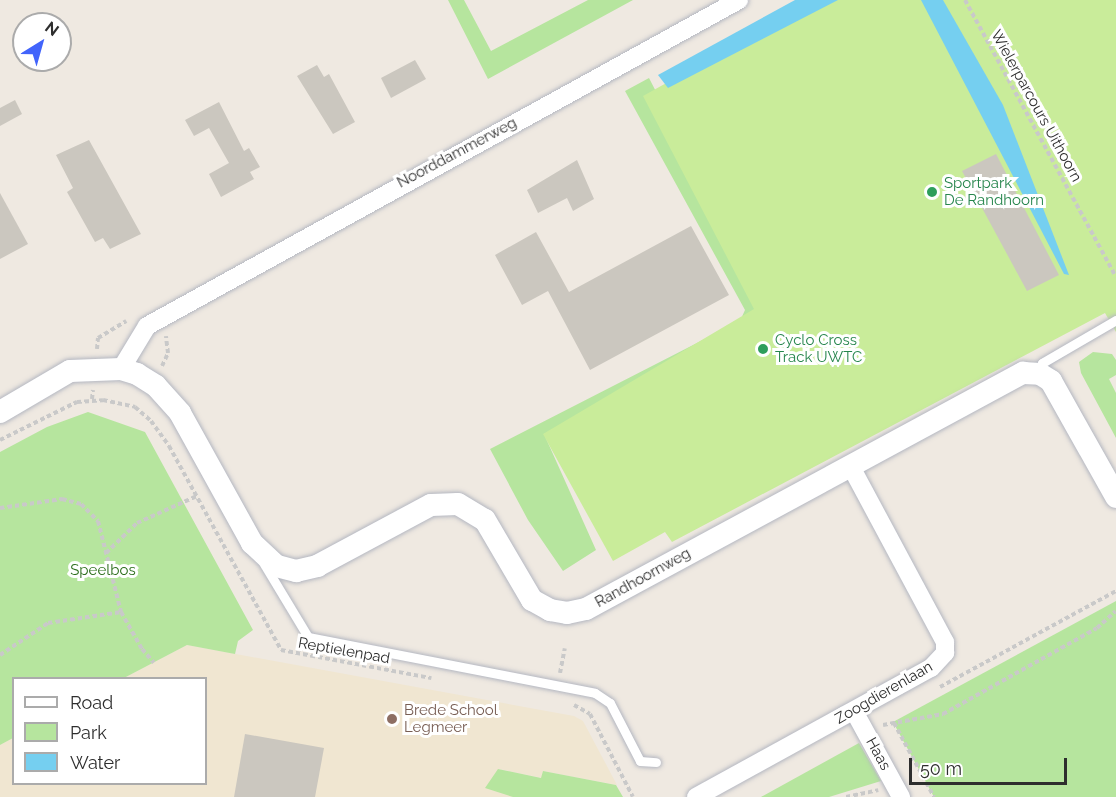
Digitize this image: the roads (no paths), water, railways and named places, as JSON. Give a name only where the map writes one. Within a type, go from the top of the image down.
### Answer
[{"type":"street","name":"Noorddammerweg","points":[[121,369],[147,326],[177,308],[739,0]]},
{"type":"street","points":[[2,405],[70,371],[121,369],[151,382],[190,428],[262,556]]},
{"type":"street","points":[[1040,374],[1058,389],[1116,497]]},
{"type":"street","name":"Randhoornweg","points":[[262,556],[286,569],[306,570],[431,505],[458,504],[484,520],[532,600],[550,610],[576,612],[1016,375],[1040,374]]},
{"type":"street","name":"Zoogdierenlaan","points":[[696,797],[854,711],[939,661],[945,653],[945,642],[849,465]]},
{"type":"street","name":"Haas","points":[[854,711],[899,793]]},
{"type":"lane","points":[[1040,374],[1042,363],[1115,323]]},
{"type":"lane","points":[[262,556],[308,637],[595,693],[610,703],[640,761],[656,762]]},
{"type":"water","points":[[795,0],[838,0],[668,88],[658,75]]},
{"type":"water","points":[[921,0],[943,0],[1003,105],[1069,275],[1064,274]]},
{"type":"place","name":"Sportpark De Randhoorn","points":[[932,192]]},
{"type":"place","name":"Cyclo Cross Track UWTC","points":[[763,349]]},
{"type":"place","name":"Brede School Legmeer","points":[[392,719]]},
{"type":"park label","name":"Speelbos","points":[[103,571]]}]
